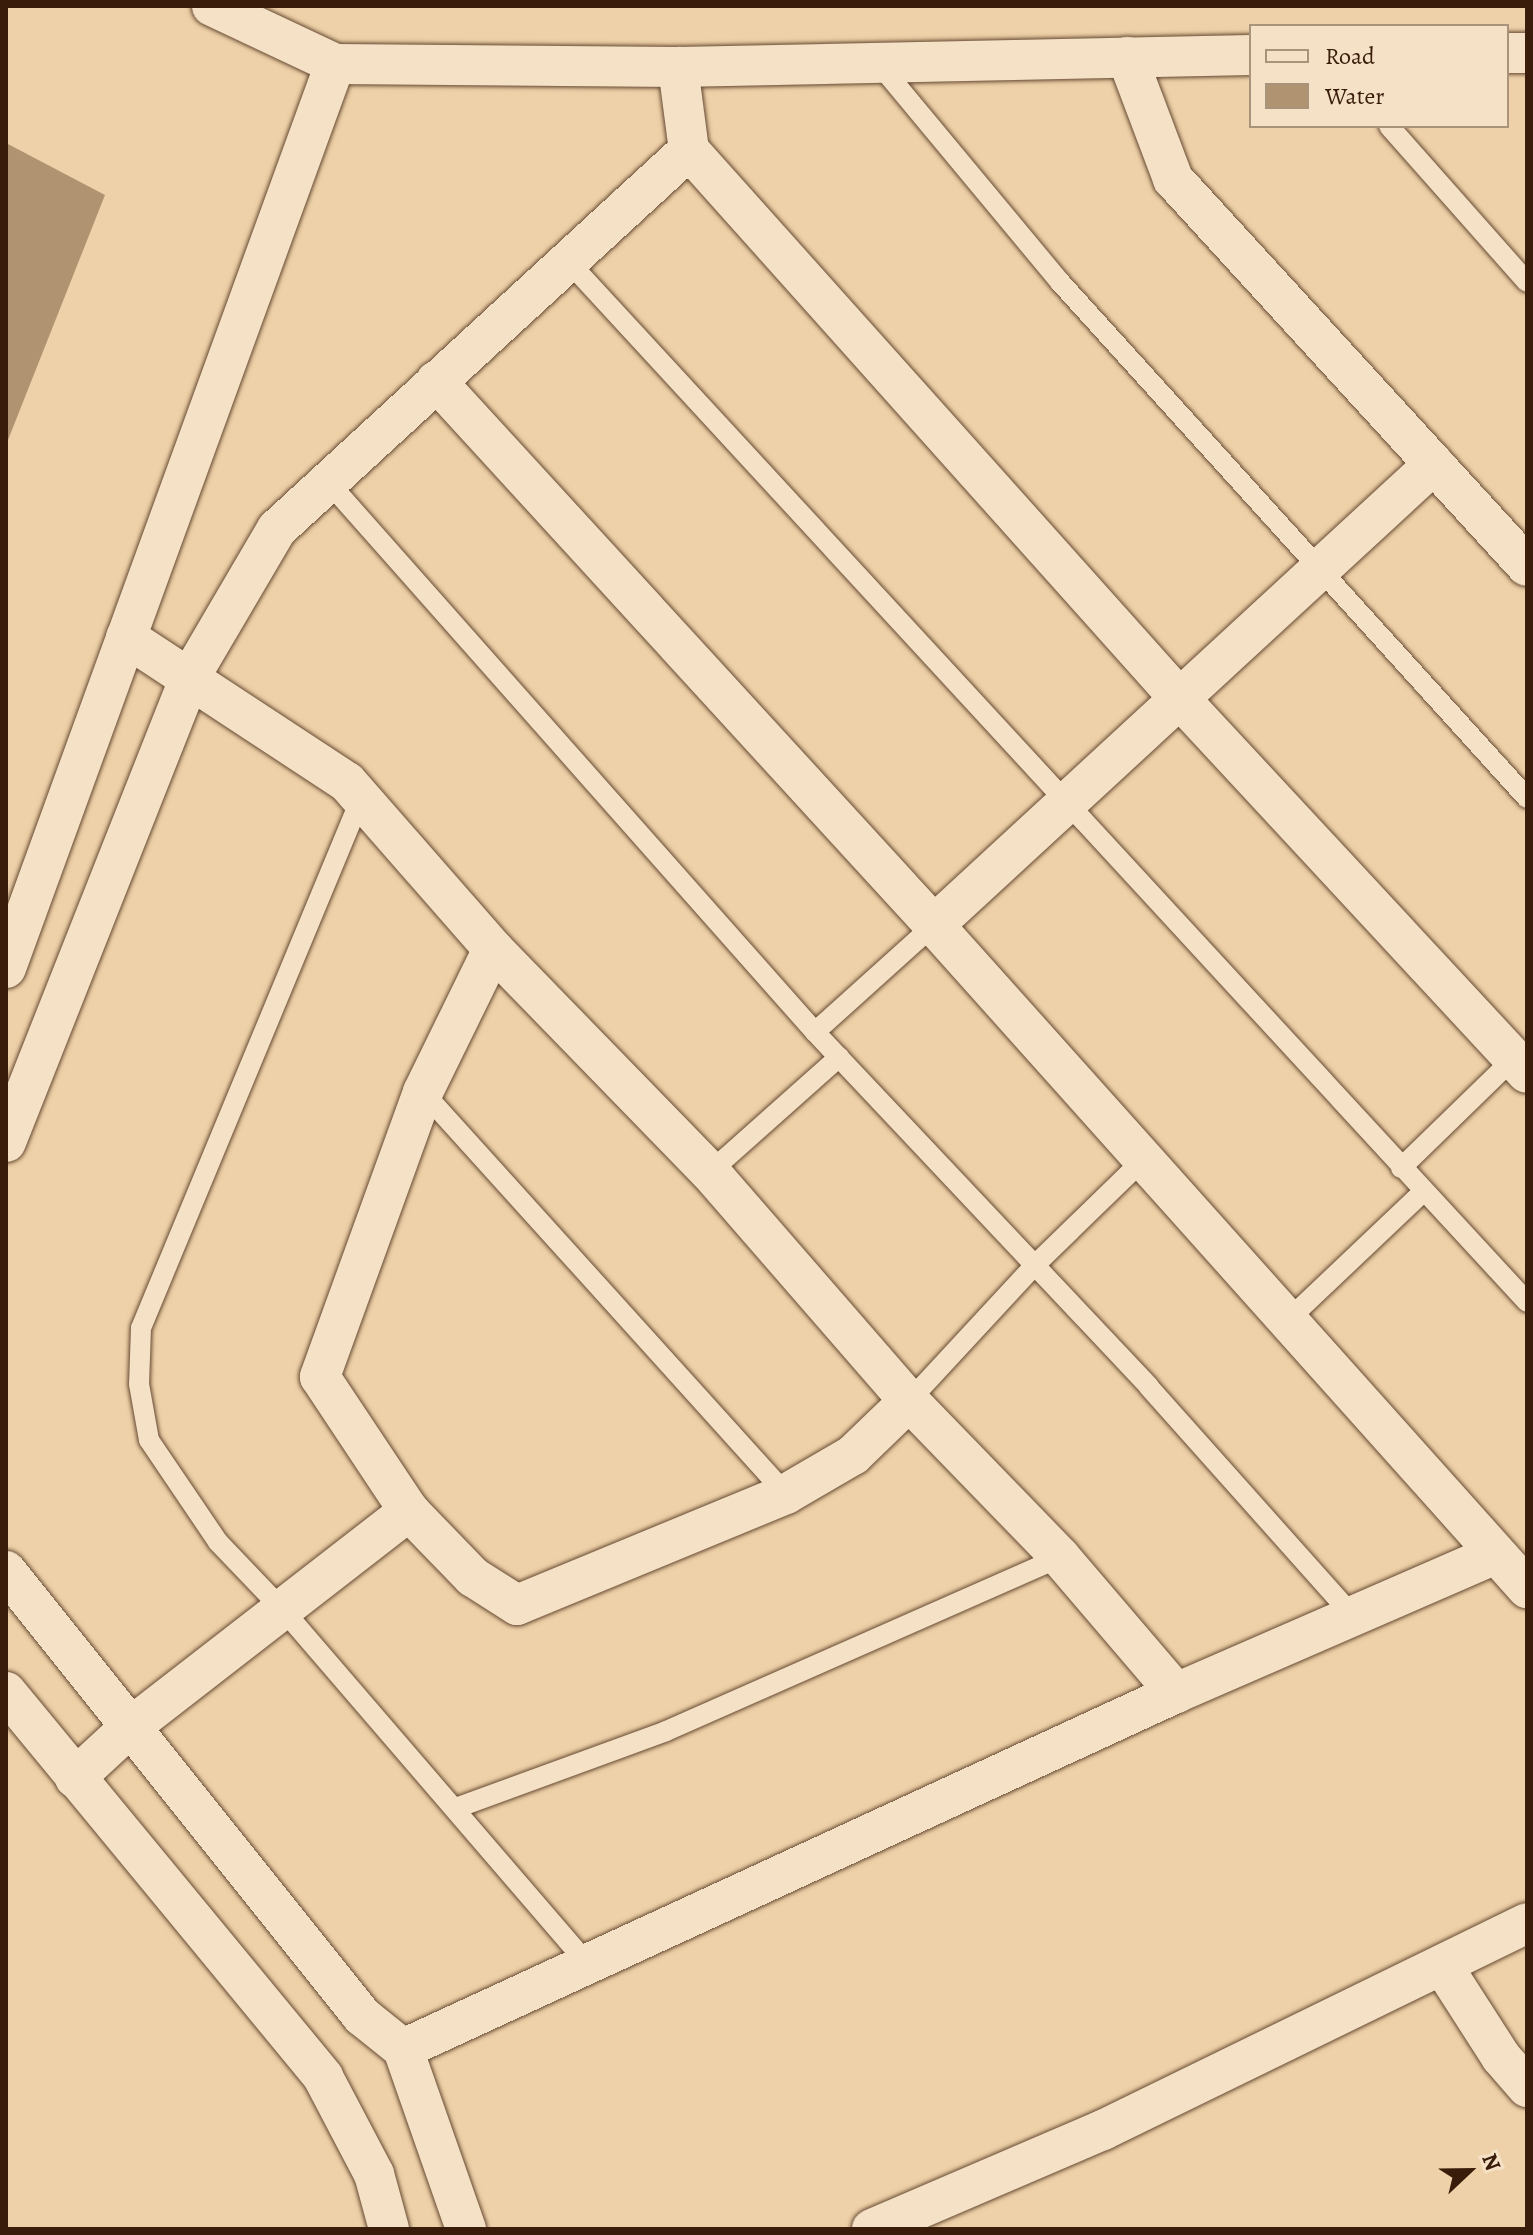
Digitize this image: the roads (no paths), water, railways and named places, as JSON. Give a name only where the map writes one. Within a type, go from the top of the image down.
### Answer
[{"type":"street","points":[[212,6],[335,64],[678,67],[1249,55]]},
{"type":"street","points":[[1127,57],[1173,179],[1527,566]]},
{"type":"street","points":[[6,968],[335,64]]},
{"type":"street","points":[[678,67],[689,150],[1180,699],[1520,1066]]},
{"type":"street","points":[[6,1142],[190,677],[277,529],[330,484],[566,259],[689,150]]},
{"type":"street","points":[[436,381],[934,925],[1494,1555],[1527,1588]]},
{"type":"street","points":[[934,925],[1434,464]]},
{"type":"street","points":[[126,637],[347,782],[493,949],[710,1172],[909,1401],[1060,1557],[1176,1693]]},
{"type":"street","points":[[493,949],[423,1092],[320,1377],[409,1511],[473,1577],[517,1605],[786,1494],[853,1455],[909,1401]]},
{"type":"street","points":[[75,1778],[128,1729],[409,1511]]},
{"type":"street","points":[[403,2049],[1176,1693],[1355,1618],[1494,1555]]},
{"type":"street","points":[[6,1571],[128,1729],[362,2016],[403,2049],[466,2229]]},
{"type":"street","points":[[6,1692],[323,2077],[374,2174],[389,2229]]},
{"type":"street","points":[[872,2229],[1103,2130],[1527,1923]]},
{"type":"street","points":[[1442,1965],[1501,2057],[1527,2087]]},
{"type":"lane","points":[[877,61],[1060,282],[1527,798]]},
{"type":"lane","points":[[1391,128],[1527,282]]},
{"type":"lane","points":[[566,259],[1527,1302]]},
{"type":"lane","points":[[330,484],[815,1032],[1035,1265],[1355,1618]]},
{"type":"lane","points":[[361,798],[141,1328],[139,1384],[149,1440],[218,1542],[284,1611],[587,1963]]},
{"type":"lane","points":[[815,1032],[934,925]]},
{"type":"lane","points":[[710,1172],[839,1057]]},
{"type":"lane","points":[[1401,1168],[1520,1066]]},
{"type":"lane","points":[[423,1092],[786,1494]]},
{"type":"lane","points":[[909,1401],[1035,1265],[1143,1160]]},
{"type":"lane","points":[[1288,1320],[1423,1192]]},
{"type":"lane","points":[[456,1808],[666,1731],[1060,1557]]},
{"type":"water","points":[[6,143],[105,195],[6,445]]}]
